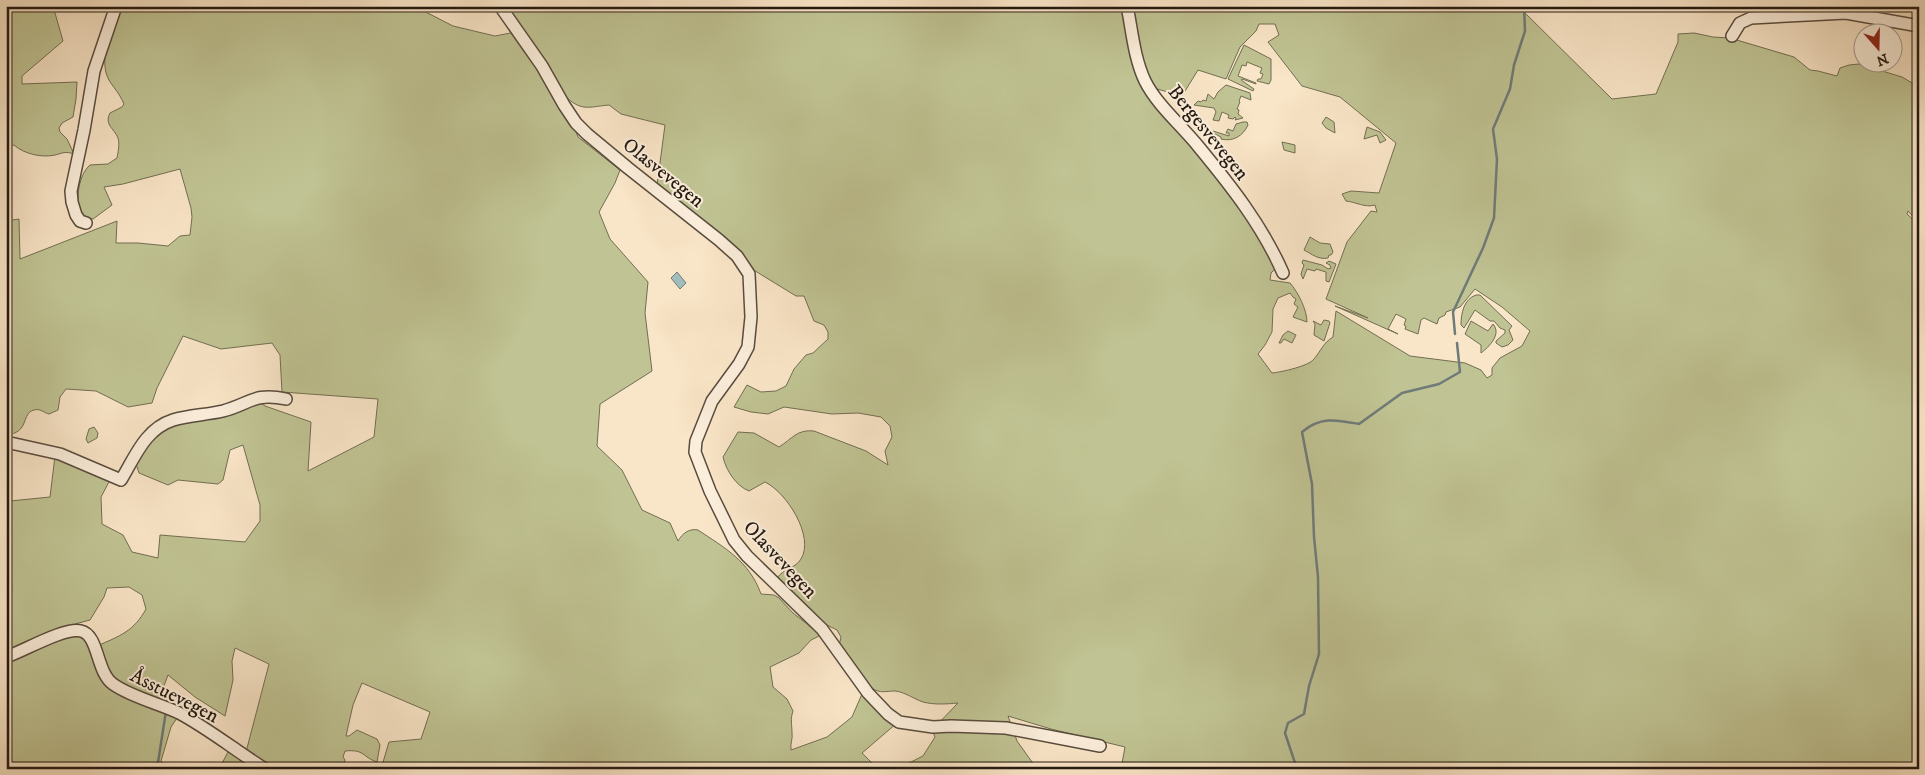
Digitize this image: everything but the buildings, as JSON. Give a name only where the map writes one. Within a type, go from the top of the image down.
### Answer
[{"type":"street","points":[[86,223],[80,221],[76,215],[71,191],[94,70],[116,6]]},
{"type":"street","name":"Olasvevegen","points":[[500,6],[542,66],[564,105],[587,134],[737,256],[749,274],[751,317],[748,347],[739,364],[712,401],[696,441],[696,452],[710,491],[734,540],[747,556],[822,629],[868,693],[888,714],[899,722],[932,727],[1006,728],[1100,746]]},
{"type":"street","name":"Bergesvevegen","points":[[1127,6],[1145,80],[1159,101],[1198,146],[1252,215],[1272,248],[1283,273]]},
{"type":"street","points":[[1732,36],[1740,23],[1751,18],[1846,13],[1919,26]]},
{"type":"street","points":[[6,442],[60,454],[121,480],[146,438],[162,425],[172,420],[224,411],[252,398],[268,396],[286,399]]},
{"type":"street","name":"Åsstuevegen","points":[[6,657],[63,633],[76,630],[84,632],[94,643],[102,672],[111,682],[122,690],[162,704],[184,716],[265,769]]},
{"type":"green space","points":[[6,6],[53,6],[63,41],[22,76],[22,84],[77,82],[73,117],[62,123],[59,128],[74,154],[66,152],[50,156],[39,156],[23,151],[14,145],[6,148]]},
{"type":"green space","points":[[121,6],[414,6],[453,26],[495,36],[516,32],[572,121],[578,137],[620,170],[599,212],[610,239],[648,282],[645,313],[652,371],[600,404],[597,446],[622,470],[642,510],[670,523],[678,541],[686,532],[698,530],[727,549],[750,573],[761,594],[774,595],[779,598],[793,613],[821,635],[811,640],[799,653],[770,667],[773,687],[787,699],[793,711],[791,720],[791,750],[827,737],[852,717],[862,694],[897,723],[862,753],[878,769],[471,769],[446,763],[417,769],[381,769],[389,742],[421,739],[430,712],[362,683],[353,705],[346,736],[357,730],[377,739],[380,745],[377,762],[360,752],[345,751],[343,769],[270,769],[246,752],[269,664],[235,648],[232,661],[233,680],[225,716],[195,697],[168,675],[159,699],[116,683],[90,650],[99,677],[114,690],[177,718],[171,727],[161,761],[168,769],[6,769],[6,608],[12,591],[10,553],[6,553],[6,499],[10,501],[50,497],[55,456],[110,480],[101,497],[102,524],[123,535],[132,552],[158,558],[160,535],[245,542],[260,521],[260,505],[243,445],[230,450],[223,480],[218,484],[178,480],[168,485],[139,473],[136,464],[145,445],[171,423],[245,405],[261,403],[311,422],[308,471],[374,437],[378,399],[282,392],[280,355],[272,343],[221,349],[183,336],[157,388],[152,403],[128,407],[96,391],[66,389],[60,397],[58,410],[49,414],[34,410],[30,412],[19,431],[6,435],[6,221],[19,219],[20,259],[117,221],[116,243],[168,246],[180,236],[190,235],[191,208],[180,169],[104,187],[112,205],[93,219],[85,218],[81,213],[78,191],[82,176],[90,165],[108,164],[117,158],[118,138],[109,124],[108,117],[110,113],[124,104],[108,78],[105,56]],"holes":[[[129,587],[142,595],[146,609],[137,623],[126,632],[97,646],[82,628],[75,624],[90,620],[104,597],[107,588]]]},
{"type":"green space","points":[[504,6],[1125,6],[1138,67],[1247,210],[1275,269],[1271,273],[1270,280],[1290,283],[1304,307],[1307,322],[1293,317],[1298,307],[1294,304],[1296,299],[1290,293],[1278,298],[1273,309],[1272,332],[1258,354],[1272,373],[1311,362],[1324,344],[1333,337],[1336,311],[1410,356],[1465,363],[1481,370],[1487,378],[1492,375],[1492,368],[1500,358],[1522,346],[1530,331],[1502,307],[1475,289],[1460,307],[1446,312],[1445,315],[1439,318],[1437,324],[1424,318],[1421,320],[1418,334],[1405,329],[1406,319],[1396,314],[1388,329],[1398,334],[1335,306],[1368,318],[1326,299],[1347,242],[1371,211],[1377,212],[1375,205],[1371,206],[1346,201],[1342,194],[1351,191],[1379,193],[1396,143],[1340,97],[1302,86],[1268,42],[1279,35],[1275,24],[1259,24],[1256,31],[1240,47],[1226,79],[1198,70],[1182,96],[1157,89],[1147,75],[1130,6],[1522,6],[1525,13],[1612,99],[1656,94],[1678,42],[1678,34],[1694,33],[1730,38],[1794,57],[1810,70],[1837,76],[1840,68],[1852,65],[1852,72],[1885,72],[1902,77],[1919,87],[1919,223],[1908,211],[1907,214],[1919,225],[1919,769],[1121,769],[1125,747],[1051,729],[1008,716],[1017,741],[1037,769],[897,769],[923,756],[935,737],[932,730],[958,703],[927,703],[895,691],[878,691],[867,684],[839,646],[841,637],[837,630],[821,622],[777,578],[801,559],[804,539],[796,516],[781,495],[765,482],[749,491],[744,489],[732,477],[723,457],[738,432],[754,433],[779,447],[799,433],[814,431],[866,451],[888,465],[885,451],[892,437],[890,426],[881,417],[858,413],[832,414],[784,407],[768,414],[734,407],[747,385],[761,392],[776,391],[786,386],[794,369],[806,355],[813,353],[828,339],[828,332],[824,325],[814,321],[804,296],[796,296],[752,269],[737,249],[724,237],[657,185],[665,125],[621,114],[609,105],[580,106],[564,95]]},
{"type":"green space","points":[[1244,45],[1271,59],[1271,80],[1269,84],[1257,81],[1261,79],[1263,74],[1260,73],[1262,68],[1247,62],[1246,66],[1242,65],[1238,76],[1256,83],[1241,80],[1254,89],[1253,91],[1228,79]]},
{"type":"green space","points":[[1226,85],[1250,93],[1251,100],[1241,96],[1239,101],[1238,114],[1243,118],[1235,120],[1235,117],[1233,119],[1228,118],[1229,115],[1222,112],[1219,121],[1213,120],[1216,112],[1214,108],[1194,105],[1198,101],[1206,101],[1208,94],[1214,99],[1218,92]]},
{"type":"green space","points":[[1326,117],[1334,122],[1335,133],[1326,128],[1322,123]]},
{"type":"green space","points":[[1247,122],[1246,129],[1240,135],[1230,140],[1221,139],[1221,137],[1211,132],[1229,136],[1229,133],[1226,133],[1228,129],[1233,131],[1236,124]]},
{"type":"green space","points":[[1367,127],[1380,132],[1386,140],[1380,143],[1377,135],[1364,139]]},
{"type":"green space","points":[[1282,142],[1295,145],[1295,153],[1284,150]]},
{"type":"green space","points":[[1310,237],[1320,243],[1330,244],[1333,252],[1328,258],[1318,257],[1304,250]]},
{"type":"green space","points":[[1303,260],[1322,265],[1328,269],[1331,268],[1326,263],[1329,261],[1336,264],[1329,282],[1326,281],[1326,272],[1316,269],[1315,271],[1307,269],[1303,279],[1301,274],[1304,265],[1302,263]]},
{"type":"green space","points":[[1476,295],[1480,295],[1512,326],[1509,330],[1513,340],[1508,345],[1502,347],[1496,343],[1505,333],[1505,330],[1475,310],[1464,328],[1461,325],[1466,303]]},
{"type":"green space","points":[[1324,320],[1330,323],[1324,341],[1314,335],[1315,324],[1313,321],[1321,325]]},
{"type":"green space","points":[[1471,321],[1488,331],[1493,324],[1495,328],[1496,332],[1493,340],[1481,353],[1481,345],[1465,334]]},
{"type":"green space","points":[[1288,331],[1296,335],[1292,343],[1284,339],[1279,343],[1283,335]]},
{"type":"green space","points":[[94,427],[98,433],[97,438],[88,443],[86,439],[89,429]]},
{"type":"green space","points":[[228,752],[255,769],[219,769]]},
{"type":"water","points":[[677,272],[686,283],[680,289],[671,278]]},
{"type":"waterway","points":[[1455,334],[1453,312],[1483,248],[1494,218],[1497,159],[1493,129],[1510,89],[1514,65],[1525,31],[1524,6]]},
{"type":"waterway","points":[[1297,769],[1285,733],[1288,723],[1304,714],[1309,686],[1319,654],[1318,577],[1312,484],[1302,432],[1316,423],[1329,420],[1359,424],[1402,393],[1439,384],[1460,372],[1457,343]]},
{"type":"waterway","points":[[157,769],[166,711]]}]
